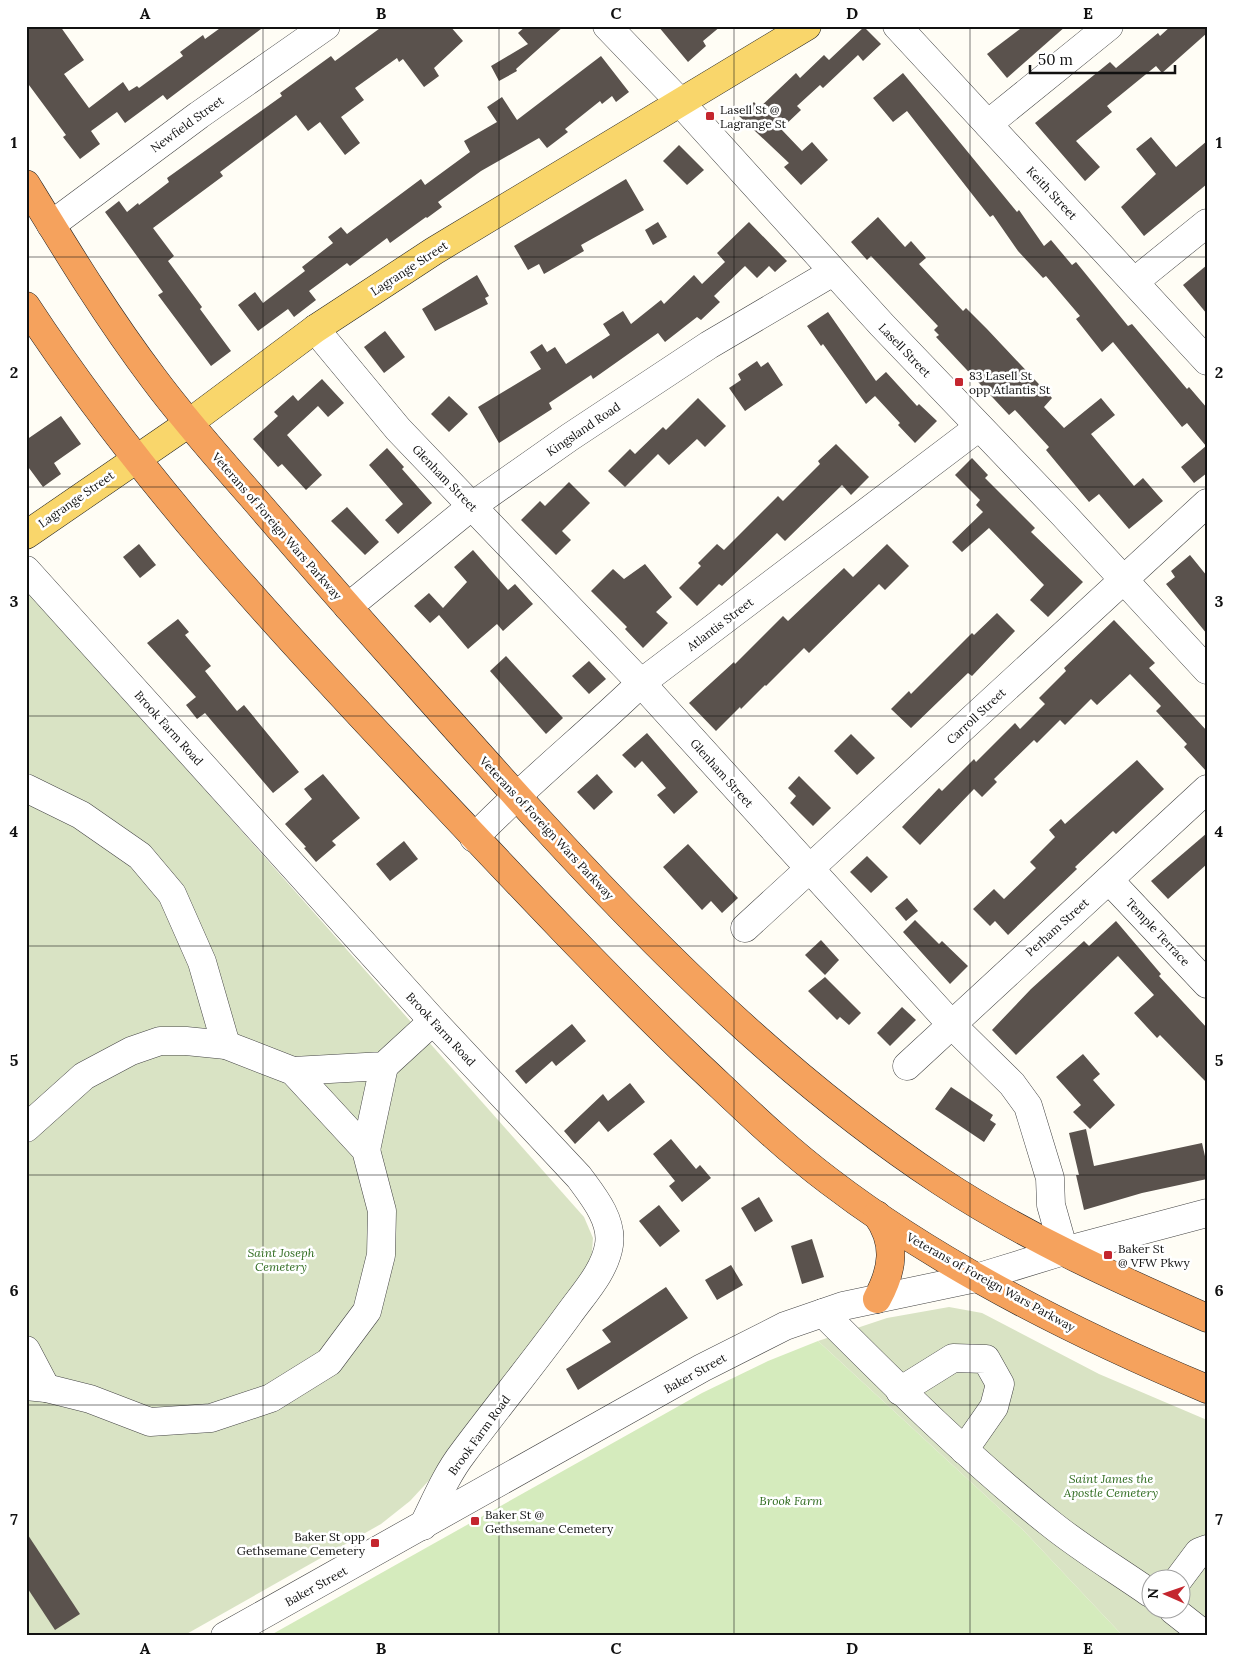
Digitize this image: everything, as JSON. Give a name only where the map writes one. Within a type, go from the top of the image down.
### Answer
[{"type":"highway","name":"Veterans of Foreign Wars Parkway","points":[[26,184],[118,330],[189,423],[515,796],[607,893],[683,968],[758,1038],[838,1106],[951,1188],[1064,1251],[1207,1318]]},
{"type":"highway","name":"Veterans of Foreign Wars Parkway","points":[[26,306],[92,402],[136,458],[296,644],[474,838],[593,962],[738,1102],[810,1166],[877,1215],[979,1278],[1118,1350],[1207,1388]]},
{"type":"highway","points":[[877,1215],[887,1229],[891,1249],[888,1277],[877,1299]]},
{"type":"main road","name":"Lagrange Street","points":[[26,534],[189,423],[315,329],[434,251],[679,101],[807,26]]},
{"type":"street","name":"Newfield Street","points":[[51,225],[198,115],[326,26]]},
{"type":"street","name":"Lasell Street","points":[[607,26],[679,101],[833,272],[1124,579],[1207,670]]},
{"type":"street","name":"Keith Street","points":[[897,26],[1207,361]]},
{"type":"street","points":[[988,124],[1109,26]]},
{"type":"street","points":[[1134,282],[1207,223]]},
{"type":"street","name":"Kingsland Road","points":[[348,607],[472,506],[709,344],[833,272]]},
{"type":"street","name":"Glenham Street","points":[[315,329],[398,429],[641,683],[951,1024],[1012,1084],[1028,1106],[1050,1178],[1051,1205],[1064,1251]]},
{"type":"street","name":"Atlantis Street","points":[[474,838],[515,796],[596,727],[641,683],[979,426]]},
{"type":"street","name":"Carroll Street","points":[[745,928],[1207,503]]},
{"type":"street","name":"Brook Farm Road","points":[[26,570],[433,1021],[586,1187],[606,1221],[609,1244],[596,1277],[531,1366],[456,1463],[423,1526]]},
{"type":"street","points":[[26,788],[81,815],[140,856],[172,894],[202,962],[226,1045]]},
{"type":"street","name":"Perham Street","points":[[907,1066],[1207,789]]},
{"type":"street","name":"Temple Terrace","points":[[1109,880],[1207,984]]},
{"type":"street","points":[[26,1350],[36,1387],[90,1399],[150,1422],[211,1418],[271,1398],[329,1362],[367,1311],[381,1255],[382,1211],[366,1150],[384,1066],[433,1021]]},
{"type":"street","points":[[26,1128],[84,1076],[131,1050],[160,1042],[186,1041],[226,1045],[293,1071],[384,1066]]},
{"type":"street","points":[[293,1071],[366,1150]]},
{"type":"street","name":"Baker Street","points":[[225,1636],[702,1368],[768,1334],[823,1313],[877,1299],[979,1278],[1064,1251],[1207,1213]]},
{"type":"street","points":[[823,1313],[900,1391],[964,1450],[1052,1524],[1140,1586]]},
{"type":"street","points":[[900,1391],[953,1358],[986,1359],[1000,1384],[994,1407],[964,1450]]},
{"type":"street","points":[[1186,1570],[1199,1552],[1207,1549]]},
{"type":"street","points":[[1185,1620],[1206,1636]]},
{"type":"green space","name":"Saint Joseph Cemetery","points":[[26,588],[584,1217],[593,1238],[591,1265],[434,1475],[410,1501],[381,1524],[183,1636],[26,1636]]},
{"type":"green space","name":"Saint James the Apostle Cemetery","points":[[949,1307],[982,1313],[1099,1374],[1207,1420],[1207,1636],[1123,1636],[1023,1530],[818,1341],[887,1318]]},
{"type":"green space","name":"Brook Farm","points":[[818,1341],[1023,1530],[1123,1636],[269,1636],[702,1393],[768,1361]]},
{"type":"building","points":[[26,26],[60,26],[84,60],[64,74],[89,108],[123,82],[129,91],[137,86],[139,88],[183,56],[180,52],[203,35],[205,39],[223,26],[265,26],[167,100],[163,95],[125,123],[117,112],[91,131],[100,144],[80,159],[63,137],[66,135],[26,81]]},
{"type":"building","points":[[383,26],[450,26],[463,41],[434,68],[439,76],[424,87],[403,59],[399,62],[397,58],[355,88],[364,100],[341,117],[360,143],[345,155],[320,122],[308,131],[296,115],[220,172],[223,176],[153,228],[174,256],[168,261],[231,351],[211,366],[158,295],[163,292],[105,212],[119,201],[127,212],[138,203],[139,205],[169,182],[167,178],[282,96],[280,93],[331,56],[335,61]]},
{"type":"building","points":[[526,26],[564,26],[516,69],[517,71],[499,81],[491,66],[528,44],[518,33]]},
{"type":"building","points":[[658,26],[721,26],[703,41],[706,46],[688,62]]},
{"type":"building","points":[[1024,26],[1066,26],[1007,78],[987,54]]},
{"type":"building","points":[[1171,26],[1207,26],[1207,33],[1162,73],[1156,66],[1107,106],[1112,112],[1076,141],[1100,167],[1085,181],[1035,123],[1110,62],[1116,68],[1158,33],[1160,36]]},
{"type":"building","points":[[864,27],[881,44],[863,61],[858,55],[823,88],[820,85],[797,106],[801,110],[781,129],[802,151],[812,142],[828,160],[801,185],[784,167],[789,163],[739,116],[754,102],[759,108],[796,73],[800,78],[824,55],[829,60]]},
{"type":"building","points":[[601,56],[629,92],[616,102],[612,96],[602,104],[600,101],[565,129],[568,132],[547,148],[539,138],[481,171],[438,202],[442,207],[427,218],[390,243],[387,238],[350,266],[347,263],[309,291],[316,300],[294,317],[288,309],[258,331],[238,305],[255,292],[263,303],[305,271],[302,267],[333,243],[328,237],[341,227],[347,234],[421,179],[425,185],[470,152],[464,141],[497,122],[487,107],[502,97],[517,120]]},
{"type":"building","points":[[903,73],[1017,212],[1019,210],[1044,246],[1051,240],[1072,265],[1076,262],[1128,326],[1132,324],[1187,389],[1189,387],[1207,408],[1207,473],[1194,483],[1181,467],[1206,446],[1187,423],[1182,427],[1113,342],[1102,352],[1076,319],[1080,316],[1046,276],[1043,278],[1018,251],[993,215],[990,217],[907,111],[893,122],[873,98]]},
{"type":"building","points":[[1151,137],[1176,167],[1207,141],[1207,184],[1144,236],[1121,207],[1156,174],[1136,149]]},
{"type":"building","points":[[679,145],[704,170],[687,185],[663,161]]},
{"type":"building","points":[[626,179],[644,210],[581,245],[584,251],[544,274],[539,264],[528,270],[514,246]]},
{"type":"building","points":[[878,217],[905,247],[911,241],[926,258],[919,264],[963,311],[966,308],[987,329],[1052,398],[1044,407],[1064,428],[1101,398],[1115,415],[1091,434],[1134,486],[1143,478],[1163,501],[1129,529],[1099,494],[1089,502],[1046,450],[1049,447],[1015,410],[1009,415],[936,337],[939,335],[934,330],[938,326],[871,256],[867,260],[851,242]]},
{"type":"building","points":[[658,222],[667,237],[653,245],[645,230]]},
{"type":"building","points":[[749,222],[787,261],[775,272],[769,266],[757,278],[745,266],[714,296],[720,302],[701,320],[697,317],[665,342],[658,333],[593,379],[591,375],[549,403],[552,409],[499,443],[478,407],[541,369],[530,352],[542,344],[547,352],[555,347],[566,364],[610,335],[603,324],[623,311],[631,324],[661,300],[664,304],[694,275],[702,284],[725,262],[717,253]]},
{"type":"building","points":[[1207,265],[1207,314],[1183,285]]},
{"type":"building","points":[[477,275],[489,296],[485,298],[488,304],[435,331],[422,309]]},
{"type":"building","points":[[828,312],[876,381],[886,372],[917,406],[919,404],[937,421],[915,443],[898,425],[900,423],[875,396],[866,404],[823,344],[821,346],[807,326]]},
{"type":"building","points":[[385,331],[405,357],[384,373],[364,347]]},
{"type":"building","points":[[757,361],[761,367],[768,362],[783,385],[745,411],[729,388],[741,380],[738,374]]},
{"type":"building","points":[[322,379],[344,403],[328,417],[318,406],[287,435],[322,475],[306,490],[282,464],[278,467],[253,439],[278,416],[274,412],[293,395],[298,401]]},
{"type":"building","points":[[449,396],[468,414],[449,432],[431,414]]},
{"type":"building","points":[[698,398],[726,426],[705,447],[697,439],[669,465],[658,454],[625,487],[608,471],[630,449],[635,454],[663,427],[666,430]]},
{"type":"building","points":[[61,416],[81,444],[54,463],[61,474],[43,487],[26,464],[26,440]]},
{"type":"building","points":[[836,444],[869,477],[851,495],[842,485],[785,541],[777,533],[722,586],[719,584],[697,606],[679,588],[701,566],[698,563],[717,544],[724,550],[778,496],[783,501],[820,464],[818,461]]},
{"type":"building","points":[[387,448],[404,467],[402,469],[432,503],[398,534],[385,520],[403,504],[369,465]]},
{"type":"building","points":[[972,458],[988,475],[985,478],[1035,528],[1031,532],[1083,582],[1048,617],[1030,600],[1044,585],[989,528],[962,552],[952,542],[983,512],[976,505],[980,500],[955,475]]},
{"type":"building","points":[[569,482],[590,503],[562,531],[571,540],[556,555],[521,520],[540,501],[545,506]]},
{"type":"building","points":[[347,507],[379,542],[365,555],[331,521]]},
{"type":"building","points":[[139,544],[156,565],[140,578],[123,557]]},
{"type":"building","points":[[887,544],[909,566],[885,590],[879,584],[809,653],[804,648],[766,686],[741,709],[740,707],[716,731],[689,703],[734,662],[735,664],[783,616],[788,621],[844,568],[853,577]]},
{"type":"building","points":[[473,550],[508,590],[515,584],[533,604],[503,631],[497,624],[468,649],[439,615],[430,623],[414,606],[429,593],[443,608],[467,582],[454,567]]},
{"type":"building","points":[[1190,555],[1207,576],[1207,634],[1166,584],[1175,577],[1171,571]]},
{"type":"building","points":[[645,564],[672,597],[656,612],[668,623],[643,648],[625,629],[627,627],[591,591],[613,569],[624,579]]},
{"type":"building","points":[[997,613],[1015,631],[972,676],[968,673],[911,728],[891,709],[909,691],[911,694],[972,633],[974,635]]},
{"type":"building","points":[[178,619],[189,632],[185,635],[211,666],[205,671],[237,711],[244,705],[299,772],[273,793],[205,713],[197,719],[186,705],[196,697],[147,643]]},
{"type":"building","points":[[1114,620],[1155,663],[1149,668],[1207,731],[1207,772],[1184,747],[1187,744],[1156,711],[1161,706],[1130,674],[1097,705],[1091,699],[1065,725],[1060,720],[1037,743],[1034,740],[994,779],[997,782],[982,797],[974,789],[920,845],[902,827],[939,788],[942,791],[974,759],[976,762],[1015,723],[1020,729],[1045,704],[1039,698],[1066,671],[1064,668]]},
{"type":"building","points":[[506,656],[563,718],[546,734],[490,671]]},
{"type":"building","points":[[589,661],[606,679],[589,694],[572,676]]},
{"type":"building","points":[[647,733],[698,792],[674,814],[657,795],[666,788],[642,761],[635,768],[622,755]]},
{"type":"building","points":[[851,734],[875,758],[857,775],[834,751]]},
{"type":"building","points":[[1137,760],[1164,789],[1116,834],[1113,831],[1075,867],[1077,869],[1008,935],[995,921],[990,926],[973,909],[994,889],[1004,899],[1036,868],[1030,862],[1055,837],[1049,830],[1061,819],[1065,824]]},
{"type":"building","points":[[323,774],[360,818],[332,841],[336,845],[316,862],[304,848],[306,847],[285,824],[312,799],[304,789]]},
{"type":"building","points":[[597,774],[613,792],[594,810],[577,792]]},
{"type":"building","points":[[799,776],[831,808],[813,826],[790,803],[796,796],[788,788]]},
{"type":"building","points":[[1207,833],[1207,864],[1168,899],[1151,881]]},
{"type":"building","points":[[404,841],[418,859],[390,881],[376,864]]},
{"type":"building","points":[[688,844],[738,898],[722,913],[711,901],[702,910],[663,867]]},
{"type":"building","points":[[867,856],[888,877],[871,893],[850,872]]},
{"type":"building","points":[[907,898],[918,911],[906,921],[895,908]]},
{"type":"building","points":[[915,920],[939,944],[942,941],[968,966],[950,984],[903,932]]},
{"type":"building","points":[[1116,921],[1161,974],[1159,976],[1207,1028],[1207,1083],[1160,1035],[1157,1038],[1134,1013],[1154,995],[1118,956],[1016,1055],[992,1030],[1031,989],[1084,941],[1089,946]]},
{"type":"building","points":[[821,940],[839,960],[825,975],[805,955]]},
{"type":"building","points":[[825,977],[861,1013],[849,1025],[840,1017],[837,1020],[808,991]]},
{"type":"building","points":[[902,1007],[916,1020],[890,1046],[877,1033]]},
{"type":"building","points":[[572,1024],[586,1041],[556,1066],[552,1061],[526,1084],[515,1071]]},
{"type":"building","points":[[1083,1054],[1100,1074],[1093,1080],[1115,1105],[1090,1129],[1073,1112],[1081,1105],[1056,1077]]},
{"type":"building","points":[[630,1083],[645,1102],[608,1132],[599,1121],[575,1144],[564,1131],[603,1094],[608,1101]]},
{"type":"building","points":[[951,1087],[993,1115],[990,1120],[996,1124],[984,1142],[935,1109]]},
{"type":"building","points":[[1086,1129],[1094,1166],[1202,1143],[1207,1165],[1207,1179],[1142,1193],[1084,1210],[1076,1175],[1079,1175],[1069,1133]]},
{"type":"building","points":[[671,1139],[696,1169],[700,1165],[711,1178],[682,1202],[669,1186],[675,1181],[653,1154]]},
{"type":"building","points":[[759,1197],[773,1221],[755,1232],[741,1208]]},
{"type":"building","points":[[659,1205],[680,1231],[660,1247],[639,1221]]},
{"type":"building","points":[[812,1239],[824,1277],[802,1284],[791,1246]]},
{"type":"building","points":[[731,1265],[743,1285],[717,1300],[705,1280]]},
{"type":"building","points":[[666,1287],[688,1318],[578,1390],[566,1369],[611,1342],[602,1330]]},
{"type":"building","points":[[26,1532],[80,1614],[55,1630],[26,1586]]},
{"type":"place","name":"Lasell St @ Lagrange St","points":[[710,116]]},
{"type":"place","name":"83 Lasell St opp Atlantis St","points":[[959,382]]},
{"type":"place","name":"Baker St @ VFW Pkwy","points":[[1108,1255]]},
{"type":"place","name":"Baker St @ Gethsemane Cemetery","points":[[475,1521]]},
{"type":"place","name":"Baker St opp Gethsemane Cemetery","points":[[375,1543]]}]
